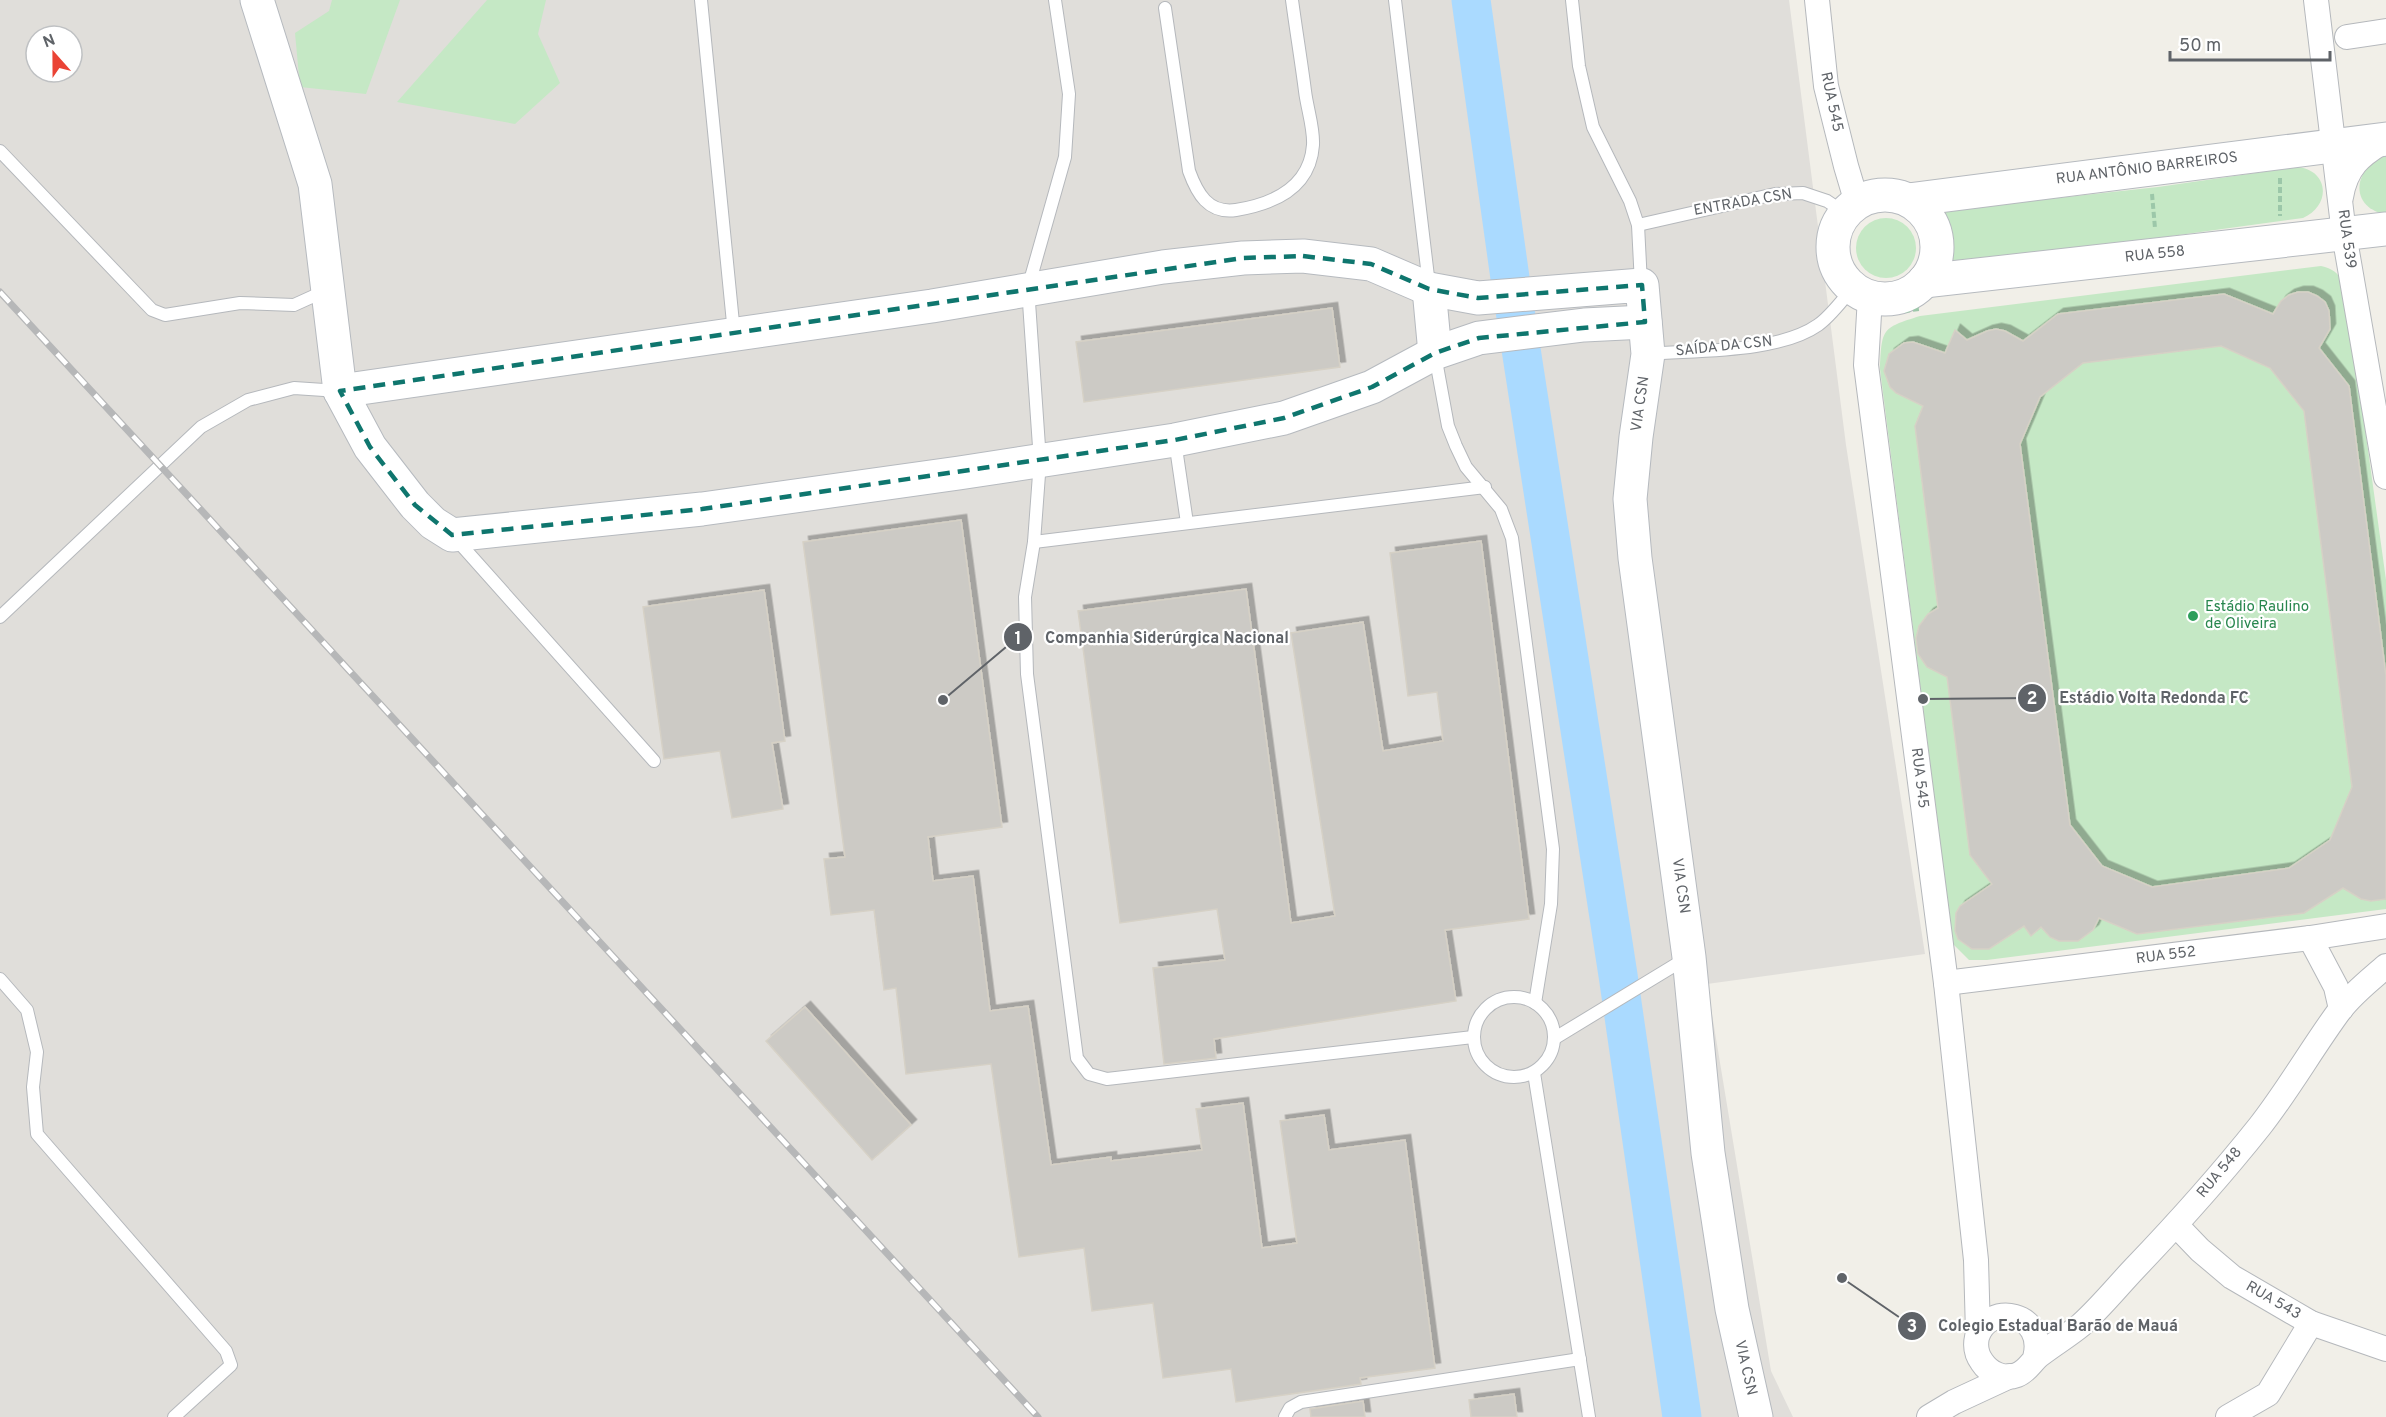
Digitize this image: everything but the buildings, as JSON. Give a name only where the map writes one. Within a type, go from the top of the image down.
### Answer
[{"type":"street","points":[[257,0],[315,184],[340,391],[370,447],[408,497],[433,523],[452,535],[702,509],[1175,440],[1284,418],[1372,387],[1434,353],[1479,338],[1584,326],[1645,322]]},
{"type":"street","name":"RUA 545","points":[[1817,0],[1826,86],[1846,166],[1851,208]]},
{"type":"street","name":"RUA 539","points":[[2316,0],[2344,234],[2383,440],[2386,477]]},
{"type":"street","points":[[2347,37],[2386,32]]},
{"type":"street","points":[[2341,201],[2345,178],[2354,164],[2386,140]]},
{"type":"street","name":"RUA ANTÔNIO BARREIROS","points":[[1908,200],[2386,140]]},
{"type":"street","points":[[1891,195],[1908,200],[1921,209],[1931,222],[1936,236],[1937,252],[1933,268],[1924,281],[1899,297],[1885,299],[1862,292],[1841,276],[1834,260],[1832,243],[1836,227],[1851,208],[1874,196],[1891,195]]},
{"type":"street","name":"RUA 558","points":[[1924,281],[2386,229]]},
{"type":"street","points":[[340,391],[932,306],[1174,265],[1243,258],[1303,256],[1371,264],[1430,289],[1478,297],[1642,285]]},
{"type":"street","name":"VIA CSN","points":[[1642,285],[1648,354],[1630,499],[1635,558],[1677,964],[1732,1309],[1756,1417]]},
{"type":"street","points":[[1430,289],[1434,353]]},
{"type":"street","name":"RUA 545","points":[[1862,292],[1866,365],[1946,982],[1976,1260],[1978,1333]]},
{"type":"street","name":"RUA 552","points":[[1946,982],[2310,938],[2386,926]]},
{"type":"street","points":[[2310,938],[2336,987],[2342,1009]]},
{"type":"street","name":"RUA 548","points":[[2035,1358],[2081,1324],[2176,1225],[2261,1125],[2342,1009],[2360,988],[2386,966]]},
{"type":"street","name":"RUA 543","points":[[2176,1225],[2200,1250],[2232,1277],[2311,1323],[2386,1350]]},
{"type":"street","name":"RUA 545","points":[[1976,1260],[1985,1282],[2007,1315]]},
{"type":"street","points":[[1929,1417],[1954,1402],[2028,1368],[2035,1358],[2037,1341],[2029,1325],[2020,1318],[2007,1315],[1996,1317],[1986,1323],[1978,1333],[1977,1368],[1972,1379],[1954,1402]]},
{"type":"street","points":[[2228,1417],[2269,1405],[2311,1323]]},
{"type":"street","points":[[2029,1325],[2057,1327],[2081,1324]]},
{"type":"street","points":[[1978,1357],[1985,1368],[1994,1374],[2010,1376]]},
{"type":"lane","points":[[701,0],[734,335]]},
{"type":"lane","points":[[1055,0],[1069,94],[1065,157],[1029,288],[1040,461],[1034,542],[1025,597],[1027,674],[1077,1058],[1089,1074],[1107,1079],[1473,1037]]},
{"type":"lane","points":[[1165,8],[1188,171],[1197,192],[1210,206],[1230,211],[1260,206],[1292,190],[1306,170],[1313,145],[1292,0]]},
{"type":"lane","points":[[1395,0],[1430,289]]},
{"type":"lane","points":[[1572,0],[1579,66],[1593,127],[1630,201],[1638,225],[1642,285]]},
{"type":"lane","points":[[0,151],[152,310],[165,315],[240,303],[294,305],[327,290]]},
{"type":"lane","name":"ENTRADA CSN","points":[[1638,225],[1784,194],[1803,193],[1851,208]]},
{"type":"lane","name":"SAÍDA DA CSN","points":[[1648,354],[1759,346],[1788,339],[1818,325],[1862,292]]},
{"type":"lane","points":[[1434,353],[1448,426],[1467,467],[1501,509],[1512,538],[1552,849],[1551,904],[1535,1003]]},
{"type":"lane","points":[[0,617],[201,427],[248,400],[294,388],[340,391]]},
{"type":"lane","points":[[1175,440],[1187,523]]},
{"type":"lane","points":[[1034,542],[1485,487]]},
{"type":"lane","points":[[452,535],[654,761]]},
{"type":"lane","points":[[1555,1038],[1677,964]]},
{"type":"lane","points":[[0,979],[27,1010],[35,1042],[37,1052],[33,1088],[37,1134],[226,1351],[231,1365],[174,1417]]},
{"type":"lane","points":[[1508,998],[1522,998],[1535,1003],[1545,1012],[1552,1024],[1555,1038],[1548,1058],[1534,1073],[1521,1077],[1506,1077],[1493,1072],[1479,1057],[1473,1037],[1476,1023],[1484,1011],[1495,1002],[1508,998]]},
{"type":"lane","points":[[1534,1073],[1589,1417]]},
{"type":"lane","points":[[1285,1417],[1290,1408],[1301,1402],[1580,1359]]},
{"type":"path","points":[[2152,187],[2156,238]]},
{"type":"highlighted area","points":[[1303,256],[1371,264],[1429,289],[1478,298],[1642,285],[1645,322],[1479,338],[1435,353],[1372,387],[1284,418],[1175,440],[702,509],[452,535],[415,505],[370,447],[340,391],[1243,258]]},
{"type":"shaded area","points":[[0,0],[1789,0],[1846,445],[1925,954],[1707,984],[1771,1371],[1793,1417],[0,1417]]},
{"type":"green space","points":[[332,0],[400,0],[366,94],[300,87],[295,33],[329,11]]},
{"type":"green space","points":[[487,0],[546,0],[538,34],[560,83],[515,124],[397,102]]},
{"type":"green space","points":[[2386,156],[2386,213],[2384,214],[2372,210],[2365,203],[2360,195],[2359,186],[2367,168]]},
{"type":"green space","points":[[2296,167],[2307,169],[2315,174],[2323,188],[2319,205],[2303,218],[2164,237],[1947,262],[1948,232],[1940,211],[2158,187]]},
{"type":"green space","points":[[1880,218],[1892,218],[1903,223],[1911,231],[1916,248],[1914,260],[1903,273],[1892,278],[1880,278],[1869,273],[1861,265],[1856,254],[1856,242],[1861,231],[1869,223]]},
{"type":"green space","points":[[2321,266],[2329,268],[2338,275],[2348,305],[2386,580],[2386,909],[1987,960],[1969,960],[1953,944],[1880,369],[1883,338],[1886,332],[1891,327],[1920,316]]},
{"type":"waterway","points":[[1471,0],[1510,278],[1618,975],[1682,1417]]},
{"type":"railway","points":[[0,292],[1038,1417]]},
{"type":"place","name":"Estádio Raulino de Oliveira","points":[[2193,616]]},
{"type":"place","name":"Estádio Volta Redonda FC","points":[[1923,699]]},
{"type":"place","name":"Companhia Siderúrgica Nacional","points":[[943,700]]},
{"type":"place","name":"Colegio Estadual Barão de Mauá","points":[[1842,1278]]}]
